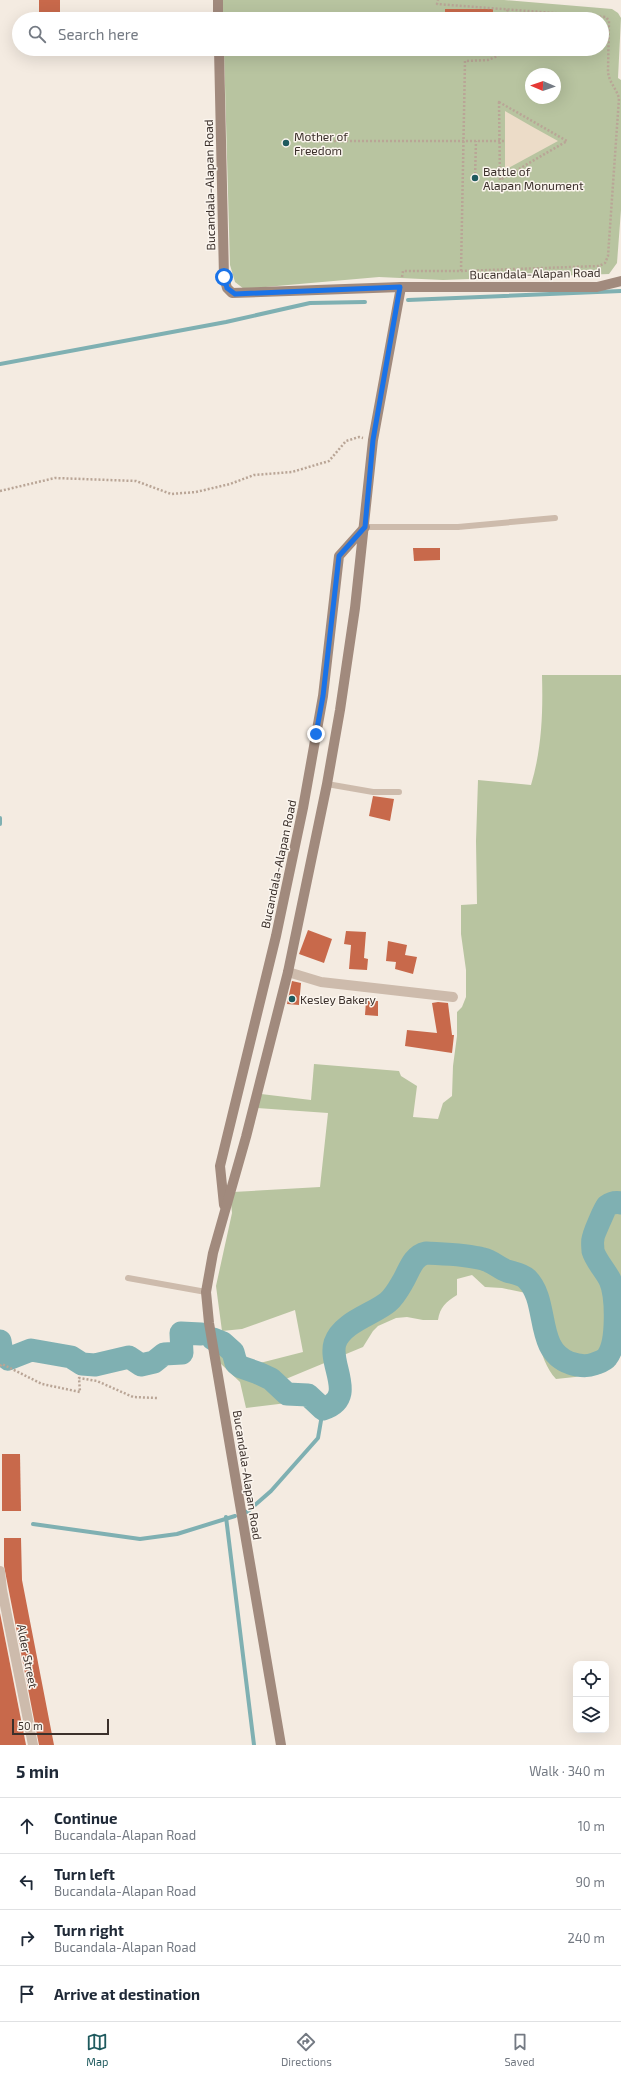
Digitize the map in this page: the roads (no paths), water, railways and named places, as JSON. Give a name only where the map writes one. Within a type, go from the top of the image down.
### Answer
[{"type":"main road","points":[[218,0],[218,12]]},
{"type":"main road","name":"Bucandala-Alapan Road","points":[[219,56],[224,277],[227,288],[235,294],[400,287],[598,287],[612,285],[621,281]]},
{"type":"main road","name":"Bucandala-Alapan Road","points":[[281,1745],[209,1323],[206,1292],[213,1253],[246,1137],[288,972],[327,784],[342,699],[365,527],[373,440],[400,287]]},
{"type":"main road","name":"Bucandala-Alapan Road","points":[[225,1211],[220,1166],[276,936],[297,836],[323,696],[339,556],[365,527]]},
{"type":"street","points":[[288,972],[321,982],[453,997]]},
{"type":"street","name":"Alder Street","points":[[0,1571],[2,1590],[33,1745]]},
{"type":"lane","points":[[365,527],[458,527],[555,518]]},
{"type":"lane","points":[[327,784],[373,792],[399,792]]},
{"type":"lane","points":[[128,1278],[206,1292]]},
{"type":"waterway","points":[[408,300],[621,291]]},
{"type":"waterway","points":[[0,364],[226,322],[310,303],[365,302]]},
{"type":"waterway","points":[[0,818],[0,824]]},
{"type":"waterway","points":[[213,1339],[223,1343],[233,1352],[236,1363],[241,1367],[271,1379],[287,1394],[308,1395],[323,1409],[333,1404],[339,1397],[340,1380],[334,1352],[335,1343],[344,1329],[390,1300],[394,1296],[417,1257],[426,1253],[447,1254],[476,1257],[486,1260],[504,1270],[525,1277],[534,1289],[551,1348],[559,1357],[570,1363],[588,1366],[607,1357],[611,1350],[615,1331],[615,1308],[612,1287],[610,1280],[594,1255],[593,1240],[597,1227],[607,1206],[614,1203],[621,1203]]},
{"type":"waterway","points":[[0,1341],[2,1353],[8,1359],[31,1350],[71,1357],[82,1364],[95,1365],[129,1357],[141,1365],[154,1362],[164,1354],[182,1353],[181,1333],[201,1334]]},
{"type":"waterway","points":[[247,1512],[271,1491],[318,1438],[323,1409]]},
{"type":"waterway","points":[[33,1524],[140,1539],[177,1534],[235,1516]]},
{"type":"waterway","points":[[226,1517],[254,1745]]},
{"type":"place","name":"Mother of Freedom","points":[[286,143]]},
{"type":"place","name":"Battle of Alapan Monument","points":[[475,178]]},
{"type":"place","name":"Kesley Bakery","points":[[292,999]]}]
